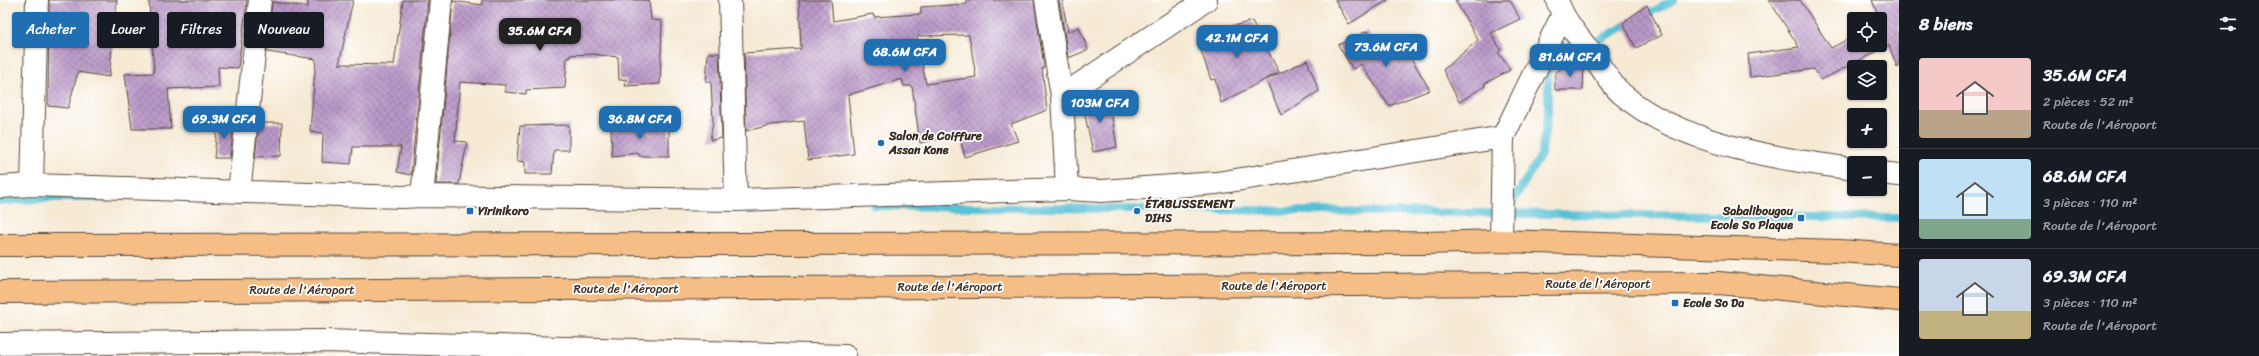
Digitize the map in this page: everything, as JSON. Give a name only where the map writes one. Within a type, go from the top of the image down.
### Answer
[{"type":"highway","points":[[0,245],[1416,243],[1501,241],[1831,250],[1899,255]]},
{"type":"highway","name":"Route de l'Aéroport","points":[[0,292],[1719,283],[1899,300]]},
{"type":"street","points":[[32,185],[36,0]]},
{"type":"street","points":[[239,192],[260,0]]},
{"type":"street","points":[[422,196],[441,0]]},
{"type":"street","points":[[730,0],[736,200]]},
{"type":"street","points":[[1046,0],[1062,96],[1067,189]]},
{"type":"street","points":[[1062,96],[1206,0]]},
{"type":"street","points":[[1501,241],[1503,137],[1559,8]]},
{"type":"street","points":[[1559,8],[1622,94],[1658,118],[1703,138],[1783,159],[1847,168]]},
{"type":"street","points":[[0,188],[32,185],[402,197],[736,200],[1067,189],[1101,191],[1218,183],[1503,137]]},
{"type":"street","points":[[1887,174],[1899,175]]},
{"type":"street","points":[[0,344],[66,350],[324,348],[845,356]]},
{"type":"building","points":[[49,0],[117,0],[116,12],[97,12],[97,48],[112,48],[109,77],[78,72],[68,108],[48,106],[49,48],[89,48],[89,12],[49,12]]},
{"type":"building","points":[[149,0],[247,0],[245,12],[244,12],[238,68],[218,67],[219,87],[168,89],[171,129],[132,129],[125,74],[154,73],[152,48],[159,48],[159,12],[150,12]]},
{"type":"building","points":[[308,0],[353,0],[339,64],[394,65],[403,0],[428,0],[411,175],[397,172],[401,147],[353,147],[351,164],[322,162],[323,133],[310,131],[316,59],[267,52],[267,48],[324,48],[324,12],[271,12],[272,2],[308,7]]},
{"type":"building","points":[[482,0],[649,0],[651,20],[662,21],[660,84],[625,86],[626,79],[619,80],[618,57],[591,54],[570,55],[570,58],[567,58],[565,88],[526,90],[526,94],[505,92],[505,85],[460,82],[455,141],[467,142],[459,184],[436,184],[453,1],[482,5]]},
{"type":"building","points":[[799,0],[831,0],[833,21],[873,14],[874,17],[921,14],[921,7],[967,4],[967,0],[1034,0],[1044,67],[1042,68],[1047,110],[1011,124],[1018,141],[965,157],[959,135],[920,143],[912,86],[904,86],[902,79],[848,95],[854,154],[808,160],[804,121],[771,125],[746,131],[744,53],[801,49]],"holes":[[[969,35],[976,77],[926,84],[917,36]]]},
{"type":"building","points":[[1059,0],[1062,0],[1068,32],[1079,27],[1088,50],[1068,58]]},
{"type":"building","points":[[1335,0],[1388,0],[1349,24]]},
{"type":"building","points":[[1455,0],[1510,0],[1520,19],[1491,33],[1501,50],[1498,52],[1510,70],[1484,84],[1485,86],[1459,102],[1443,70],[1478,40]]},
{"type":"building","points":[[1769,0],[1800,0],[1831,48],[1847,40],[1847,52],[1875,52],[1860,60],[1847,60],[1847,67],[1821,80],[1814,69],[1750,77],[1748,54],[1799,47]]},
{"type":"building","points":[[1872,0],[1899,0],[1899,66],[1897,67],[1889,45],[1887,46],[1887,12],[1877,12]]},
{"type":"building","points":[[1647,5],[1662,35],[1636,48],[1623,23]]},
{"type":"building","points":[[1252,21],[1279,72],[1221,103],[1215,79],[1211,80],[1197,39],[1215,33],[1215,31]]},
{"type":"building","points":[[1367,31],[1380,54],[1401,41],[1430,90],[1389,106],[1361,64],[1353,69],[1338,45]]},
{"type":"building","points":[[708,53],[719,53],[722,138],[710,140],[713,122],[711,82],[706,82]]},
{"type":"building","points":[[1307,60],[1319,91],[1281,115],[1266,80]]},
{"type":"building","points":[[1567,64],[1584,65],[1583,90],[1555,90],[1555,73]]},
{"type":"building","points":[[1109,98],[1117,147],[1093,152],[1082,102]]},
{"type":"building","points":[[218,120],[234,123],[230,158],[214,158]]},
{"type":"building","points":[[259,123],[282,123],[281,156],[255,157]]},
{"type":"building","points":[[611,124],[669,124],[669,156],[639,156],[638,153],[612,156]]},
{"type":"building","points":[[569,125],[569,150],[554,150],[552,174],[525,174],[525,162],[517,161],[520,126]]},
{"type":"waterway","points":[[1507,211],[1541,155],[1548,115],[1548,68],[1562,47],[1595,42],[1674,0]]},
{"type":"waterway","points":[[0,201],[53,198],[108,198]]},
{"type":"waterway","points":[[874,206],[1899,218]]},
{"type":"place","name":"Salon de Coiffure Assan Kone","points":[[881,143]]},
{"type":"place","name":"Yirinikoro","points":[[470,211]]},
{"type":"place","name":"ÉTABLISSEMENT DIHS","points":[[1137,211]]},
{"type":"place","name":"Sabalibougou Ecole So Plaque","points":[[1801,218]]},
{"type":"place","name":"Ecole So Da","points":[[1675,303]]}]
